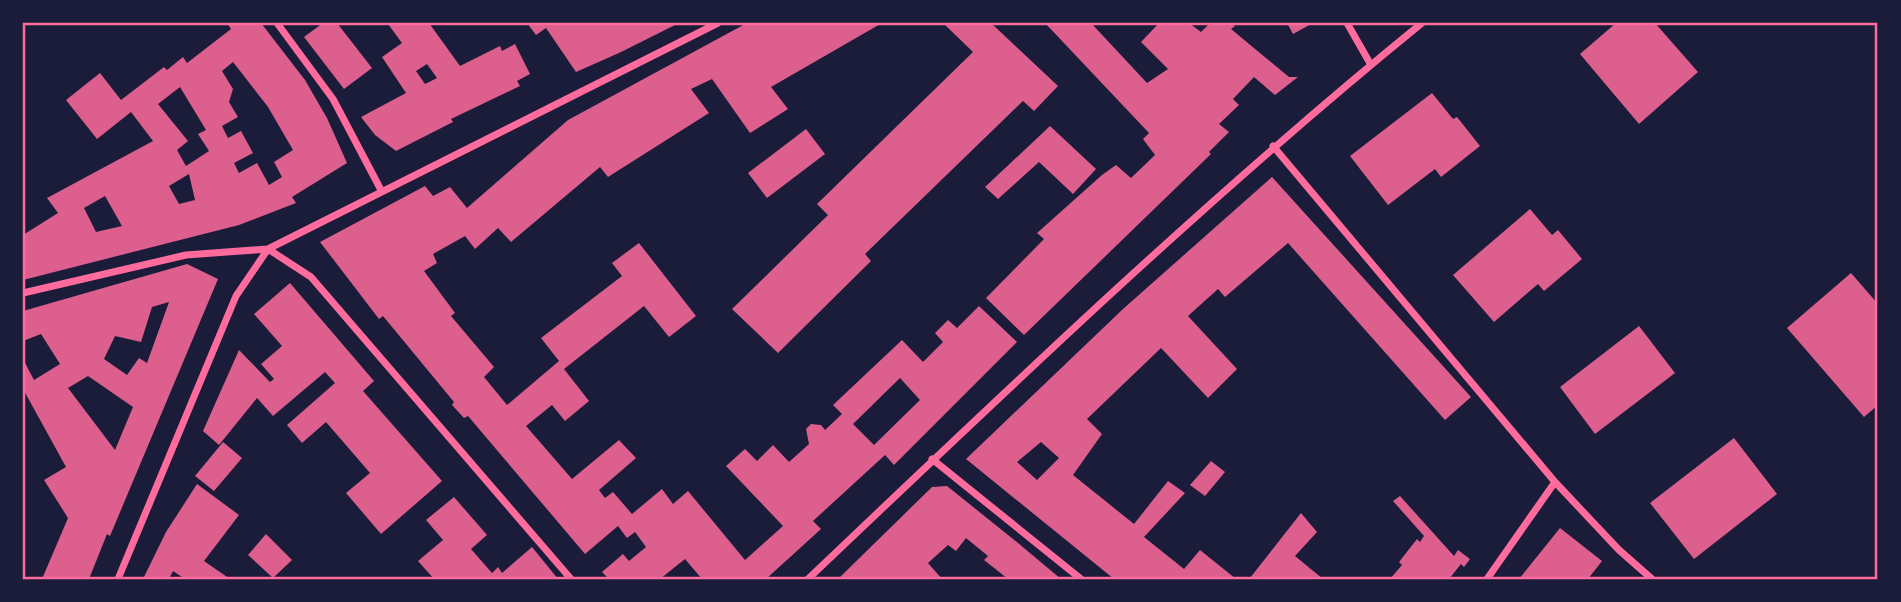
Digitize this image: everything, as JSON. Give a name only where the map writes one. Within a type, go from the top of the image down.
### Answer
[{"type":"street","points":[[277,23],[333,99],[381,190]]},
{"type":"street","points":[[23,293],[186,255],[268,248],[718,23]]},
{"type":"street","points":[[1347,23],[1371,65]]},
{"type":"street","points":[[808,579],[932,459],[1273,146],[1422,23]]},
{"type":"street","points":[[1273,146],[1555,482],[1619,550],[1653,579]]},
{"type":"street","points":[[118,579],[236,296],[268,248]]},
{"type":"street","points":[[268,248],[311,277],[571,579]]},
{"type":"street","points":[[932,459],[1081,579]]},
{"type":"street","points":[[1487,579],[1555,482]]},
{"type":"building","points":[[227,23],[261,23],[305,80],[327,118],[347,163],[292,197],[296,203],[239,225],[23,280],[23,235],[58,213],[47,198],[153,141],[131,112],[97,139],[66,100],[100,73],[121,100],[164,67],[167,70],[183,57],[187,63],[231,29]],"holes":[[[233,62],[268,107],[293,150],[274,162],[282,177],[269,185],[257,163],[239,173],[234,163],[253,153],[241,131],[228,138],[222,126],[238,117],[229,102],[233,89],[222,71]],[[180,87],[206,130],[198,134],[209,151],[186,166],[177,150],[188,141],[158,104]],[[189,174],[195,200],[179,204],[169,186]],[[105,196],[122,226],[96,232],[84,208]]]},
{"type":"building","points":[[323,23],[337,23],[372,68],[344,89],[304,37]]},
{"type":"building","points":[[429,23],[460,66],[500,46],[502,51],[515,44],[530,74],[517,81],[520,86],[451,119],[453,122],[396,151],[375,135],[361,117],[406,93],[382,57],[402,43],[388,24]],"holes":[[[427,64],[437,78],[425,84],[416,71]]]},
{"type":"building","points":[[527,23],[679,23],[576,72],[546,28],[536,35]]},
{"type":"building","points":[[747,23],[882,23],[771,87],[788,109],[750,133],[712,79],[691,89],[709,113],[608,177],[600,167],[511,242],[498,228],[475,249],[465,236],[433,254],[437,263],[424,271],[455,313],[451,316],[494,367],[484,377],[507,405],[559,361],[541,338],[622,276],[612,263],[639,243],[696,316],[669,337],[644,306],[564,369],[589,401],[565,421],[552,405],[526,426],[572,479],[619,440],[636,458],[599,490],[605,498],[613,492],[632,514],[662,489],[673,504],[688,491],[745,560],[783,526],[726,466],[745,449],[757,461],[773,445],[789,462],[809,444],[806,429],[811,424],[821,425],[825,430],[842,414],[833,405],[902,340],[923,362],[943,342],[935,333],[948,320],[957,328],[979,306],[1017,342],[894,465],[885,455],[813,521],[821,529],[766,579],[702,579],[685,559],[660,579],[609,579],[602,572],[623,554],[629,561],[646,547],[635,532],[627,538],[618,526],[585,554],[468,416],[464,418],[452,405],[454,402],[383,316],[379,319],[320,242],[425,186],[433,196],[450,187],[467,208],[568,120]],"holes":[[[900,378],[920,400],[874,445],[853,424]]]},
{"type":"building","points":[[943,23],[991,23],[1058,86],[1034,111],[1023,101],[865,254],[871,261],[778,353],[732,309],[828,215],[817,204],[973,52]]},
{"type":"building","points":[[1045,23],[1091,23],[1147,83],[1168,69],[1141,42],[1159,23],[1189,23],[1201,32],[1210,23],[1232,23],[1235,26],[1231,29],[1289,77],[1298,77],[1275,95],[1254,77],[1233,99],[1239,105],[1219,124],[1229,132],[1209,152],[1211,154],[1024,335],[986,298],[1044,239],[1037,233],[1102,175],[1116,165],[1131,178],[1155,155],[1143,139],[1149,133]]},
{"type":"building","points":[[1287,23],[1313,23],[1293,34]]},
{"type":"building","points":[[1616,23],[1655,23],[1698,72],[1639,124],[1580,54]]},
{"type":"building","points":[[1432,93],[1453,119],[1457,117],[1480,146],[1441,177],[1435,169],[1388,205],[1350,156]]},
{"type":"building","points":[[1050,126],[1096,169],[1073,194],[1039,162],[998,199],[985,187]]},
{"type":"building","points":[[806,129],[825,154],[767,198],[748,173]]},
{"type":"building","points":[[1272,177],[1471,397],[1445,420],[1288,243],[1225,297],[1218,289],[1188,316],[1237,369],[1208,398],[1161,348],[1087,419],[1102,434],[1073,475],[1134,524],[1168,481],[1185,493],[1144,537],[1184,569],[1200,550],[1236,579],[1114,579],[966,459],[1123,309]],"holes":[[[1041,442],[1059,458],[1037,480],[1017,462]]]},
{"type":"building","points":[[1530,209],[1552,235],[1558,230],[1582,259],[1544,291],[1538,284],[1494,322],[1453,275]]},
{"type":"building","points":[[187,264],[218,279],[110,536],[107,534],[89,579],[42,579],[68,518],[44,480],[66,467],[23,389],[23,359],[34,380],[60,364],[41,334],[23,341],[23,311]],"holes":[[[169,302],[147,363],[139,358],[127,375],[104,359],[115,336],[141,342],[152,307]],[[88,376],[133,407],[115,450],[68,388]]]},
{"type":"building","points":[[1851,273],[1878,304],[1878,405],[1864,417],[1787,328]]},
{"type":"building","points":[[290,283],[374,381],[363,391],[442,481],[381,534],[346,493],[370,473],[326,422],[302,443],[287,425],[335,383],[325,372],[273,416],[257,398],[219,445],[203,431],[239,350],[270,382],[274,379],[261,364],[282,346],[254,314]]},
{"type":"building","points":[[1639,326],[1675,373],[1595,434],[1560,387]]},
{"type":"building","points":[[1734,438],[1777,494],[1694,559],[1650,503]]},
{"type":"building","points":[[223,442],[242,458],[214,491],[195,476]]},
{"type":"building","points":[[1211,461],[1225,472],[1205,496],[1190,485]]},
{"type":"building","points":[[197,484],[239,515],[204,561],[230,579],[185,579],[173,571],[169,579],[143,579],[166,532]]},
{"type":"building","points":[[947,486],[1061,579],[1008,579],[984,560],[988,556],[966,538],[956,551],[948,545],[928,563],[942,579],[838,579],[932,487]]},
{"type":"building","points":[[1400,496],[1454,556],[1458,550],[1470,559],[1464,567],[1461,564],[1449,579],[1390,579],[1402,565],[1399,562],[1417,539],[1420,542],[1424,536],[1393,501]]},
{"type":"building","points":[[454,497],[487,535],[471,549],[492,573],[498,567],[502,573],[532,547],[558,579],[434,579],[418,561],[443,540],[426,520]]},
{"type":"building","points":[[1301,513],[1317,532],[1295,556],[1323,579],[1250,578]]},
{"type":"building","points":[[1560,528],[1602,561],[1588,579],[1519,579]]},
{"type":"building","points":[[266,534],[292,560],[273,578],[248,555]]}]
